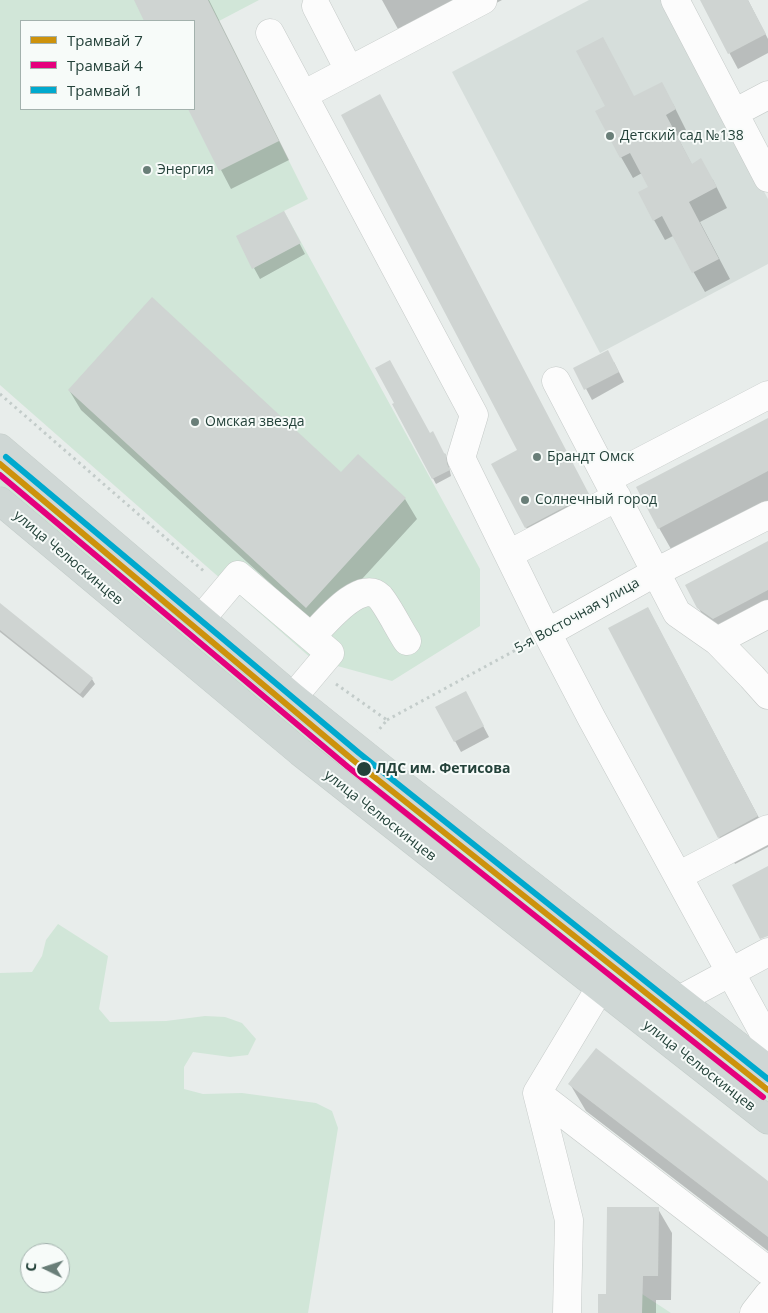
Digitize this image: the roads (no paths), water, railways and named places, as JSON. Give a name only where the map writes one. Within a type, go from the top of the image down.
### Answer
[{"type":"main road","points":[[0,448],[293,697],[399,782],[679,1000],[767,1059]]},
{"type":"main road","name":"улица Челюскинцев","points":[[0,502],[300,752],[768,1120]]},
{"type":"street","points":[[303,95],[483,0]]},
{"type":"street","points":[[675,0],[768,178]]},
{"type":"street","points":[[316,6],[350,70]]},
{"type":"street","points":[[270,33],[474,415],[461,458],[592,719],[730,972],[767,1059]]},
{"type":"street","points":[[734,113],[768,95]]},
{"type":"street","points":[[556,381],[678,613],[717,641],[768,696]]},
{"type":"street","points":[[509,554],[612,488],[768,395]]},
{"type":"street","name":"5-я Восточная улица","points":[[548,633],[656,572],[768,515]]},
{"type":"street","points":[[201,619],[238,575],[330,653],[293,697]]},
{"type":"street","points":[[311,637],[346,602],[360,594],[370,592],[379,596],[407,641]]},
{"type":"street","points":[[717,641],[768,614]]},
{"type":"street","points":[[678,876],[768,828]]},
{"type":"street","points":[[679,1000],[768,952]]},
{"type":"street","points":[[567,1313],[569,1220],[537,1093],[600,988]]},
{"type":"street","points":[[537,1093],[768,1271]]},
{"type":"street","points":[[754,1313],[768,1295]]},
{"type":"tram line","name":"1","points":[[6,457],[359,753],[768,1079]]},
{"type":"tram line","name":"7","points":[[0,464],[353,760],[768,1090]]},
{"type":"tram line","name":"4","points":[[0,475],[348,767],[763,1097]]},
{"type":"place","name":"Детский сад №138","points":[[610,136]]},
{"type":"place","name":"Энергия","points":[[147,170]]},
{"type":"place","name":"Омская звезда","points":[[195,422]]},
{"type":"place","name":"Брандт Омск","points":[[537,457]]},
{"type":"place","name":"Солнечный город","points":[[525,500]]},
{"type":"place","name":"ЛДС им. Фетисова","points":[[364,769]]}]
